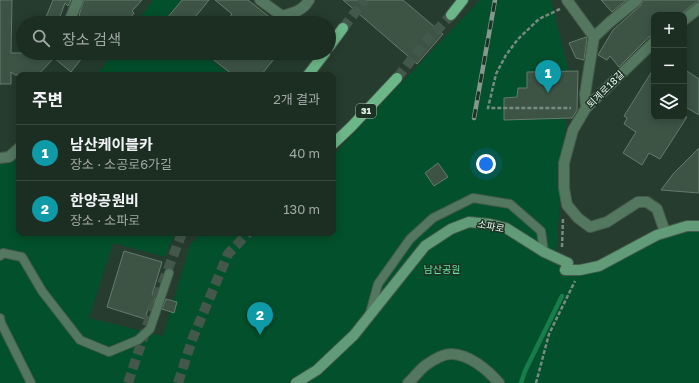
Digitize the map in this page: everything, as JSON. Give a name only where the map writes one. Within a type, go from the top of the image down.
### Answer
[{"type":"main road","points":[[452,15],[463,0]]},
{"type":"main road","points":[[336,38],[343,28]]},
{"type":"main road","points":[[310,72],[320,60]]},
{"type":"main road","name":"31","points":[[336,141],[397,78]]},
{"type":"street","points":[[71,16],[78,0]]},
{"type":"street","points":[[260,0],[282,16],[302,10],[309,0]]},
{"type":"street","points":[[586,108],[585,94],[594,37],[637,0]]},
{"type":"street","points":[[569,2],[594,37]]},
{"type":"street","points":[[687,18],[699,8]]},
{"type":"street","name":"퇴계로18길","points":[[567,205],[564,188],[564,163],[573,130],[586,108],[651,45]]},
{"type":"street","points":[[0,158],[9,157],[16,151]]},
{"type":"street","points":[[567,205],[578,218],[590,227],[607,222],[638,202],[648,202],[657,208],[665,232]]},
{"type":"street","name":"소파로","points":[[296,383],[317,370],[354,335],[425,246],[451,230],[469,222],[490,224],[506,228],[544,252],[568,263],[566,270],[580,270]]},
{"type":"street","points":[[580,270],[599,266],[665,232],[687,226],[699,226]]},
{"type":"street","points":[[408,383],[424,366],[438,358],[451,354],[462,356],[478,364],[498,383]]},
{"type":"lane","points":[[368,317],[378,284],[410,239],[433,218],[473,198],[510,204],[541,231],[544,252]]},
{"type":"lane","points":[[0,256],[3,253],[22,257],[42,291],[80,340],[109,352],[138,340],[150,328],[169,273]]},
{"type":"lane","points":[[0,318],[30,383]]},
{"type":"path","points":[[569,2],[539,20],[518,39],[506,55],[496,74],[488,108],[586,108]]},
{"type":"path","points":[[567,205],[562,214],[562,246],[568,263]]},
{"type":"path","points":[[536,383],[549,334],[580,270]]},
{"type":"green space","points":[[153,0],[181,0],[168,16],[141,16]]},
{"type":"green space","name":"남산공원","points":[[480,0],[551,0],[569,73],[556,257],[580,270],[657,235],[699,226],[699,383],[0,383],[0,164],[8,164],[16,157],[16,236],[174,236],[165,257],[113,243],[89,318],[163,336],[190,245],[198,236],[336,236],[336,152]]},
{"type":"green space","points":[[108,60],[212,60],[226,72],[99,72]]},
{"type":"building","points":[[0,0],[12,0],[11,53],[16,53],[16,60],[52,60],[41,72],[16,72],[15,75],[11,72],[11,84],[0,84]]},
{"type":"building","points":[[53,0],[71,0],[68,6],[65,3],[60,16],[46,16]]},
{"type":"building","points":[[84,0],[142,0],[132,11],[134,13],[132,16],[79,15]]},
{"type":"building","points":[[182,0],[209,0],[196,16],[169,16]]},
{"type":"building","points":[[215,0],[248,0],[268,16],[230,16],[232,14]]},
{"type":"building","points":[[343,0],[403,0],[443,34],[417,64]]},
{"type":"building","points":[[601,0],[627,0],[612,12]]},
{"type":"building","points":[[643,0],[699,0],[699,2],[695,3],[684,12],[651,12],[651,37],[619,67],[610,56],[607,60],[598,55],[613,30],[641,5]]},
{"type":"building","points":[[586,37],[584,60],[576,58],[569,43]]},
{"type":"building","points":[[56,60],[80,60],[71,72]]},
{"type":"building","points":[[214,60],[273,60],[263,72],[229,72]]},
{"type":"building","points":[[578,71],[577,110],[572,118],[504,120],[504,98],[517,97],[518,88],[527,88],[527,72]]},
{"type":"building","points":[[687,71],[699,79],[699,115],[687,108]]},
{"type":"building","points":[[651,73],[651,120],[685,120],[660,159],[649,153],[642,165],[623,153],[636,132],[624,124],[627,118],[624,116]]},
{"type":"building","points":[[699,148],[699,193],[661,190],[673,174]]},
{"type":"building","points":[[438,163],[448,177],[434,186],[425,173]]},
{"type":"building","points":[[124,251],[162,262],[152,295],[156,296],[152,306],[149,306],[145,319],[107,307]]},
{"type":"building","points":[[166,299],[177,302],[174,313],[162,309]]},
{"type":"waterway","points":[[521,383],[525,371],[562,296]]},
{"type":"tunnel","points":[[343,28],[365,0]]},
{"type":"tunnel","points":[[397,78],[424,44],[451,15]]},
{"type":"tunnel","points":[[128,383],[154,305],[181,236]]},
{"type":"tunnel","points":[[178,383],[192,340],[228,254],[245,236]]},
{"type":"railway","points":[[474,118],[495,0]]},
{"type":"place","name":"남산케이블카","points":[[548,93]]},
{"type":"place","name":"한양공원비","points":[[260,335]]}]
